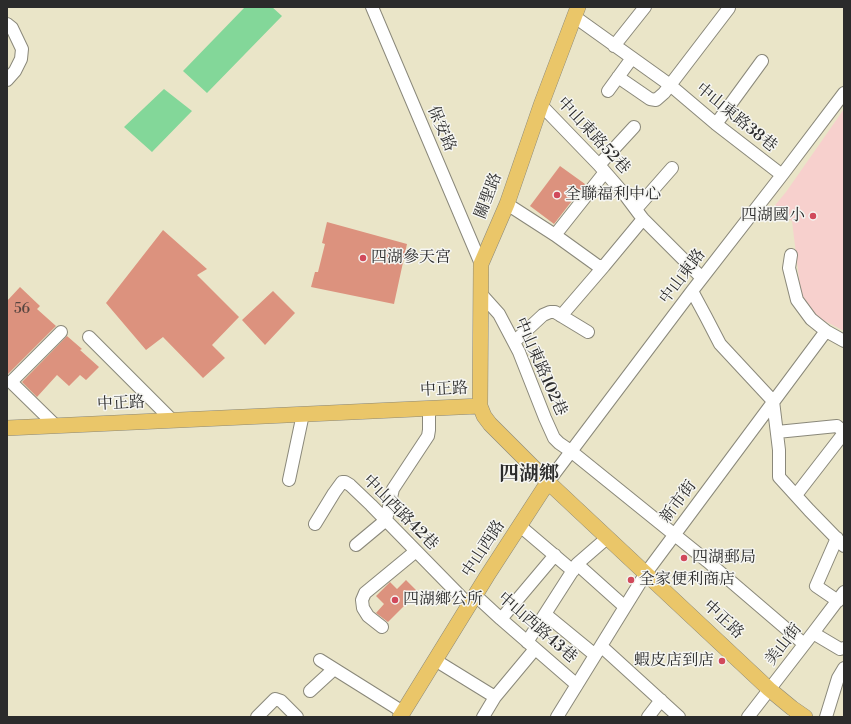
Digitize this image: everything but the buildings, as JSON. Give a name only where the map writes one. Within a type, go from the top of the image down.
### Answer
[{"type":"main road","name":"關聖路","points":[[480,406],[481,264],[506,204],[541,105],[577,12]]},
{"type":"main road","name":"中正路","points":[[7,428],[480,406],[484,416],[490,424],[548,482],[769,689],[792,708],[806,717]]},
{"type":"main road","name":"中山西路","points":[[401,714],[548,482]]},
{"type":"street","name":"保安路","points":[[372,7],[481,264]]},
{"type":"street","points":[[614,46],[645,7]]},
{"type":"street","points":[[618,77],[650,100],[656,100],[664,93],[729,8]]},
{"type":"street","name":"中山東路38巷","points":[[577,12],[614,46],[670,85],[716,124],[782,175]]},
{"type":"street","points":[[7,24],[12,28],[22,49],[21,59],[16,71],[7,80]]},
{"type":"street","points":[[608,91],[632,58]]},
{"type":"street","points":[[716,124],[762,62]]},
{"type":"street","name":"中山東路","points":[[548,482],[844,93]]},
{"type":"street","name":"中山東路52巷","points":[[541,105],[602,169],[625,195],[643,219],[702,278]]},
{"type":"street","points":[[554,235],[634,127]]},
{"type":"street","points":[[636,209],[672,168]]},
{"type":"street","points":[[506,204],[598,266],[604,266]]},
{"type":"street","points":[[560,316],[643,219]]},
{"type":"street","points":[[790,255],[789,268],[797,300],[811,319],[826,331],[844,341]]},
{"type":"street","points":[[692,291],[720,344],[773,401],[779,450],[779,477],[840,542],[816,586],[841,596]]},
{"type":"street","name":"中山東路102巷","points":[[480,294],[499,314],[514,342],[554,438],[707,561],[804,644]]},
{"type":"street","points":[[514,342],[546,313],[550,312],[554,312],[588,332]]},
{"type":"street","name":"新市街","points":[[557,717],[646,573],[826,331]]},
{"type":"street","points":[[55,425],[11,382],[61,332]]},
{"type":"street","points":[[89,337],[172,420]]},
{"type":"street","points":[[356,545],[386,520],[394,489],[428,436],[429,408]]},
{"type":"street","points":[[289,480],[303,414]]},
{"type":"street","points":[[777,432],[837,426],[844,433],[796,495]]},
{"type":"street","name":"中山西路42巷","points":[[315,524],[337,489],[342,482],[345,482],[350,485],[416,551],[472,600]]},
{"type":"street","points":[[520,526],[555,555],[575,567],[625,606]]},
{"type":"street","points":[[483,717],[531,645],[545,614],[575,567],[607,538]]},
{"type":"street","points":[[382,627],[368,616],[363,608],[362,600],[365,593],[416,551]]},
{"type":"street","points":[[501,619],[555,555]]},
{"type":"street","name":"美山街","points":[[748,717],[841,596]]},
{"type":"street","name":"中山西路43巷","points":[[472,600],[501,619],[577,685]]},
{"type":"street","points":[[545,614],[598,651],[661,700],[679,717]]},
{"type":"street","points":[[813,633],[840,649],[844,648]]},
{"type":"street","points":[[320,660],[401,714]]},
{"type":"street","points":[[435,660],[495,697]]},
{"type":"street","points":[[826,717],[838,678],[844,668]]},
{"type":"street","points":[[310,691],[334,669]]},
{"type":"street","points":[[257,717],[275,699],[281,701],[297,717]]},
{"type":"street","points":[[648,717],[661,700]]},
{"type":"shaded area","name":"四湖國小","points":[[844,109],[844,331],[819,318],[802,303],[792,221],[771,210],[786,192]]},
{"type":"green space","points":[[245,7],[272,7],[282,16],[207,93],[183,71]]},
{"type":"green space","points":[[164,89],[192,111],[152,152],[124,127]]},
{"type":"place","name":"全聯福利中心","points":[[557,195]]},
{"type":"place","name":"四湖國小","points":[[813,216]]},
{"type":"place","name":"四湖參天宮","points":[[363,258]]},
{"type":"place","name":"四湖郵局","points":[[684,558]]},
{"type":"place","name":"全家便利商店","points":[[631,580]]},
{"type":"place","name":"四湖鄉公所","points":[[395,600]]},
{"type":"place","name":"蝦皮店到店","points":[[722,661]]},
{"type":"district","name":"四湖鄉","points":[[529,475]]}]
